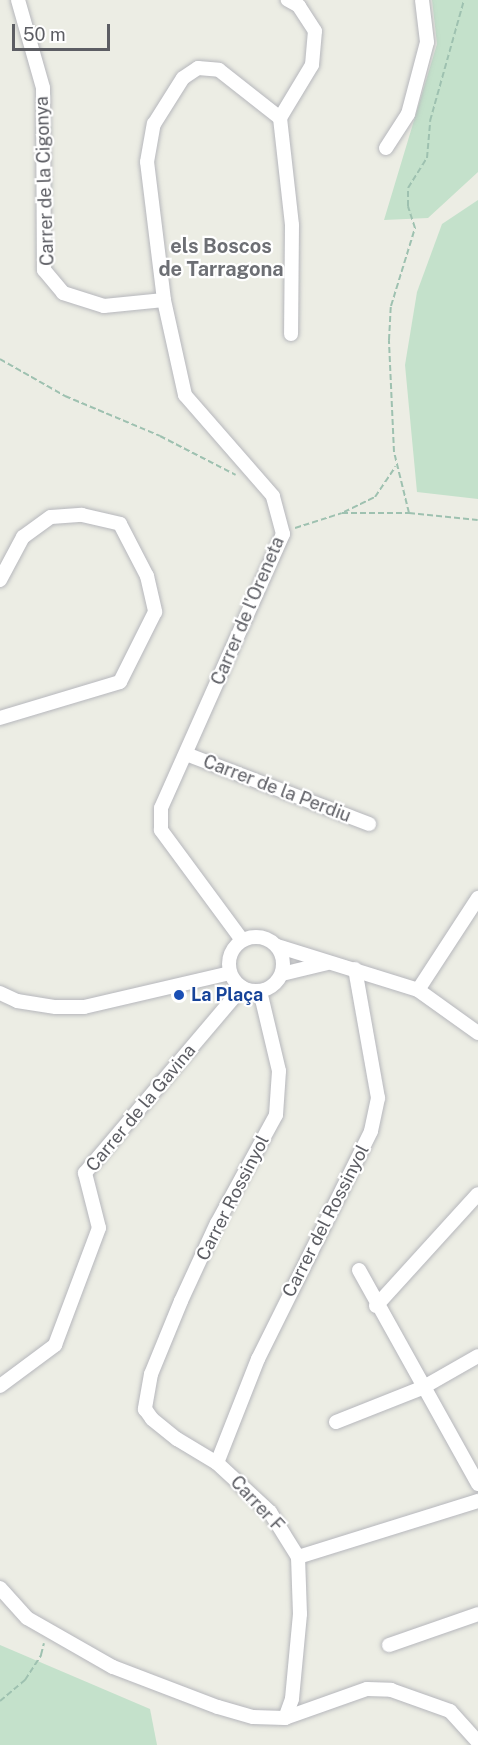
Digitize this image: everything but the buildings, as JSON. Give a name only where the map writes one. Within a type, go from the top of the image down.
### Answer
[{"type":"street","name":"Carrer de la Cigonya","points":[[18,0],[43,88],[44,270],[63,293],[104,306],[164,300]]},
{"type":"street","points":[[288,0],[299,6],[315,31],[312,65],[280,118],[292,225],[291,334]]},
{"type":"street","points":[[386,148],[408,114],[427,42],[422,0]]},
{"type":"street","name":"Carrer de l'Oreneta","points":[[242,940],[161,830],[161,808],[283,534],[273,496],[185,395],[164,300],[147,162],[154,124],[183,78],[198,68],[219,70],[280,118]]},
{"type":"street","points":[[0,580],[5,559],[23,537],[51,517],[82,515],[120,524],[147,576],[155,612],[120,682],[0,718]]},
{"type":"street","name":"Carrer de la Perdiu","points":[[186,754],[369,824]]},
{"type":"street","points":[[418,990],[478,898]]},
{"type":"street","points":[[277,946],[282,955],[282,974],[277,982],[260,991],[242,988],[230,973],[230,955],[242,940],[260,937],[277,946],[327,963],[355,969],[418,990],[478,1033]]},
{"type":"street","points":[[282,974],[327,963]]},
{"type":"street","name":"Carrer del Rossinyol","points":[[217,1463],[258,1359],[371,1131],[378,1098],[355,969]]},
{"type":"street","points":[[0,993],[17,1001],[56,1007],[84,1007],[230,973]]},
{"type":"street","name":"Carrer de la Gavina","points":[[0,1386],[56,1345],[99,1228],[85,1173],[242,988]]},
{"type":"street","name":"Carrer Rossinyol","points":[[146,1399],[151,1374],[203,1252],[276,1115],[279,1071],[260,991]]},
{"type":"street","points":[[376,1306],[478,1194]]},
{"type":"street","points":[[359,1270],[376,1306],[478,1484]]},
{"type":"street","points":[[336,1422],[422,1388],[478,1356]]},
{"type":"street","name":"Carrer F","points":[[146,1399],[152,1419],[217,1463],[270,1512],[298,1557],[300,1614],[292,1699],[285,1718]]},
{"type":"street","points":[[298,1557],[478,1501]]},
{"type":"street","points":[[0,1588],[13,1605],[47,1630],[113,1668],[218,1707],[253,1718],[285,1718],[367,1689],[391,1690],[450,1711],[478,1742]]},
{"type":"street","points":[[389,1645],[478,1614]]},
{"type":"path","points":[[409,513],[396,466],[390,379],[391,306],[415,228],[408,206],[408,188],[427,158],[430,121],[464,0]]},
{"type":"path","points":[[0,358],[65,396],[160,436],[230,475],[254,476]]},
{"type":"path","points":[[283,534],[342,513],[375,497],[396,466]]},
{"type":"path","points":[[342,513],[409,513],[478,520]]},
{"type":"path","points":[[0,1701],[25,1680],[41,1654],[47,1630]]},
{"type":"green space","points":[[432,0],[478,0],[478,172],[428,218],[384,220],[437,44]]},
{"type":"green space","points":[[478,200],[478,499],[417,492],[405,365],[417,292],[442,224]]},
{"type":"green space","points":[[0,1645],[150,1709],[157,1745],[0,1745]]},
{"type":"place","name":"La Plaça","points":[[179,995]]},
{"type":"district","name":"els Boscos de Tarragona","points":[[221,258]]}]
